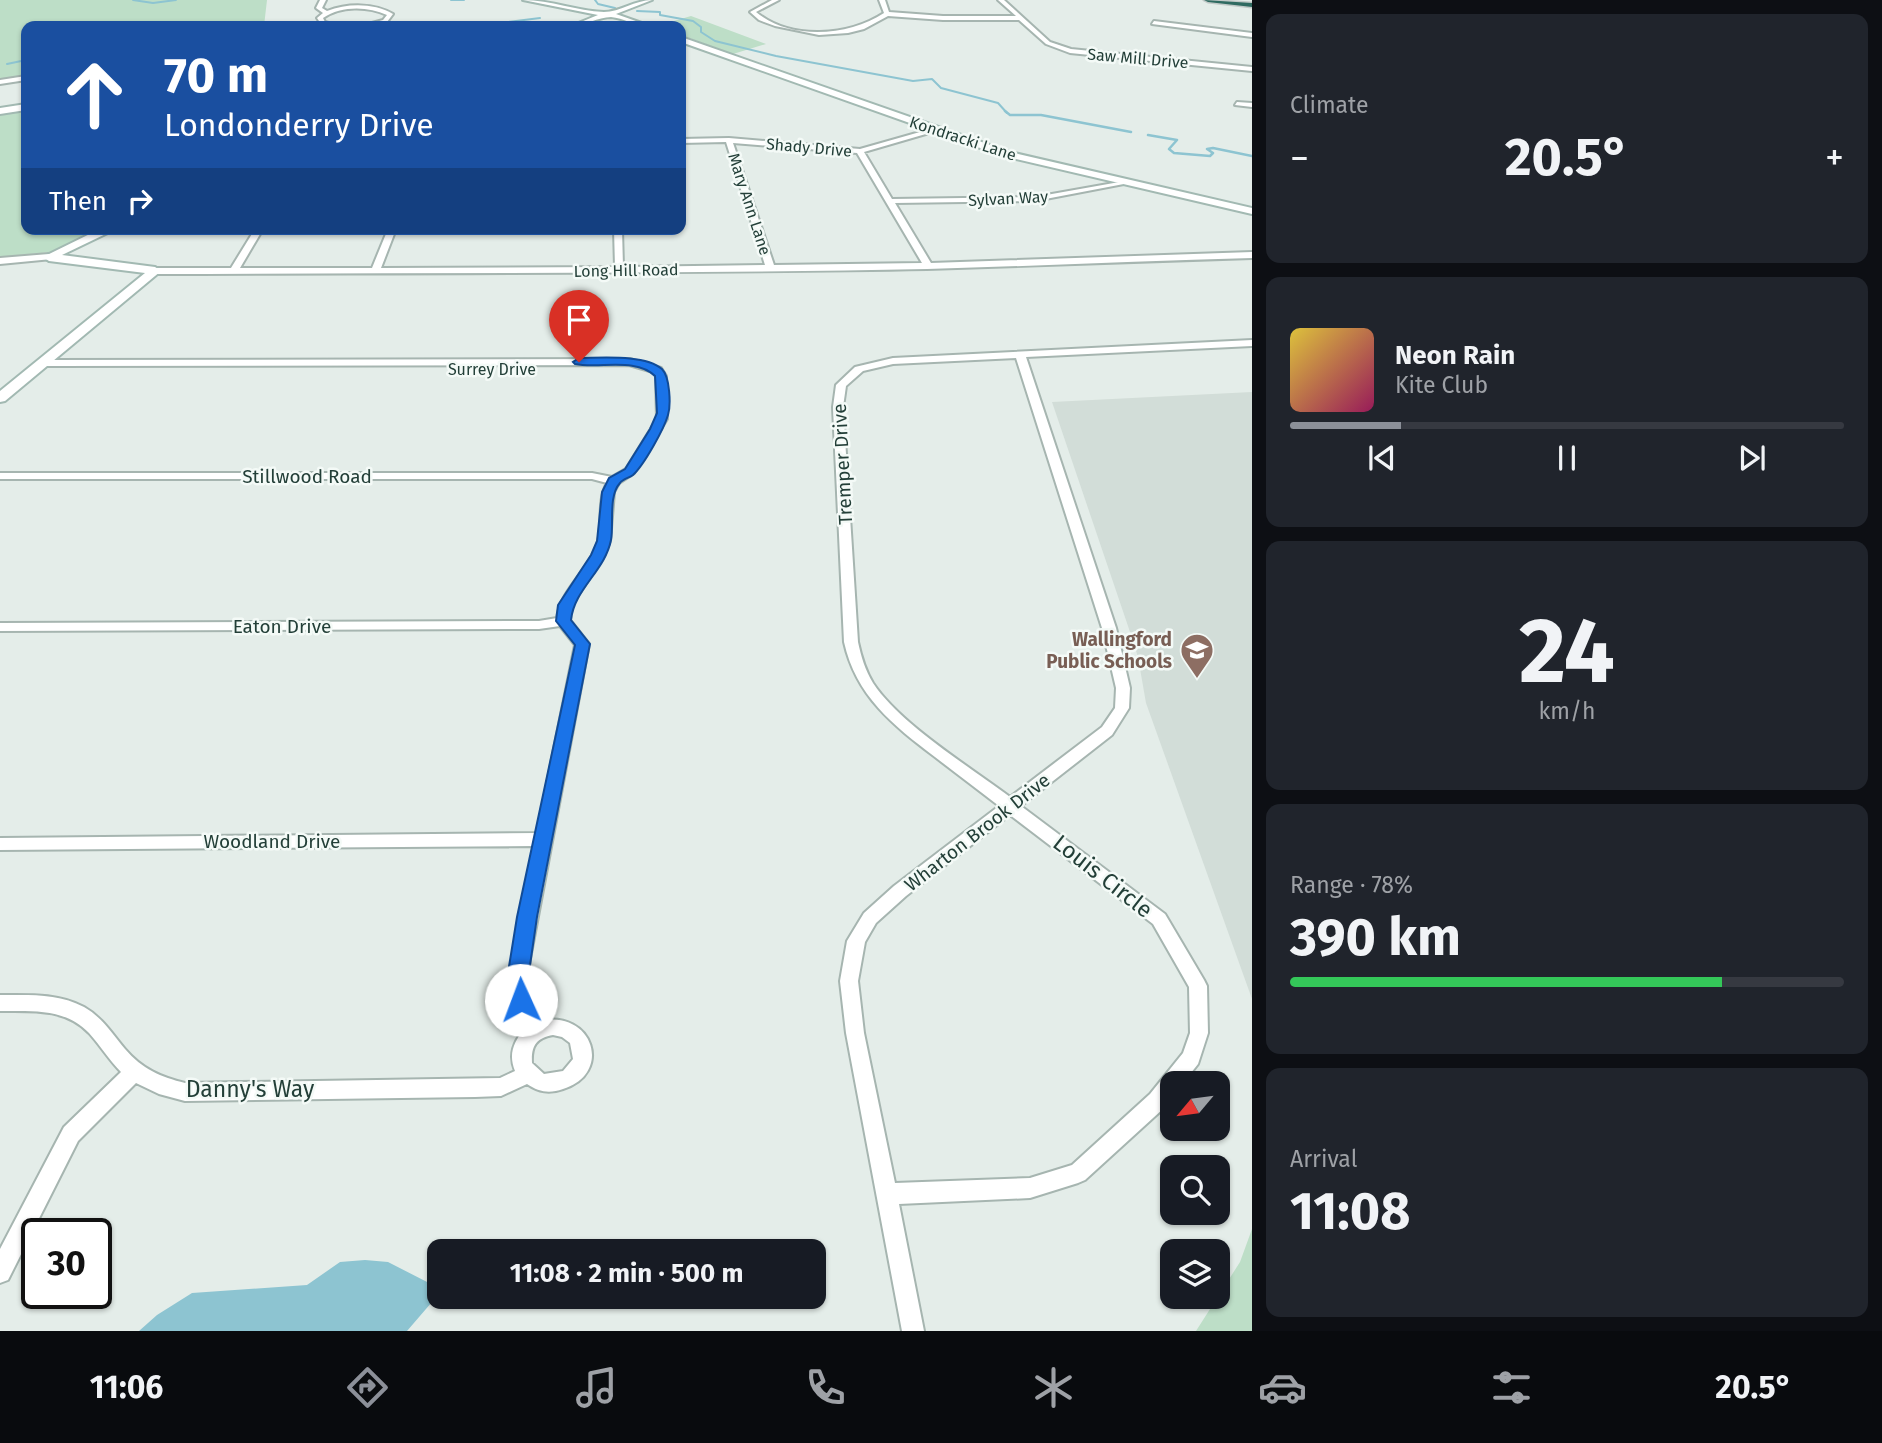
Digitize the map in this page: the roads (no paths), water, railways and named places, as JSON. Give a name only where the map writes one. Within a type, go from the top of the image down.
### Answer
[{"type":"highway","points":[[1208,0],[1252,5]]},
{"type":"main road","points":[[527,0],[612,15],[631,21]]},
{"type":"main road","points":[[592,21],[648,0]]},
{"type":"main road","name":"Kondracki Lane","points":[[686,41],[1020,158],[1252,212]]},
{"type":"main road","points":[[0,111],[21,108]]},
{"type":"main road","points":[[49,257],[97,235]]},
{"type":"main road","name":"Long Hill Road","points":[[49,257],[155,271]]},
{"type":"main road","points":[[0,398],[155,271]]},
{"type":"street","points":[[323,0],[319,8],[326,13]]},
{"type":"street","points":[[776,0],[753,12],[764,20],[808,33],[856,29],[877,21],[887,13],[943,18],[1021,18]]},
{"type":"street","points":[[882,0],[887,13]]},
{"type":"street","name":"Saw Mill Drive","points":[[1001,0],[1048,43],[1077,53],[1252,69]]},
{"type":"street","points":[[320,21],[326,13],[357,8],[390,14],[385,21]]},
{"type":"street","points":[[1154,23],[1252,35]]},
{"type":"street","points":[[0,82],[21,79]]},
{"type":"street","points":[[1237,104],[1252,105]]},
{"type":"street","name":"Shady Drive","points":[[686,142],[729,140],[860,151],[934,130]]},
{"type":"street","name":"Mary Ann Lane","points":[[729,140],[770,268]]},
{"type":"street","points":[[860,151],[928,266]]},
{"type":"street","name":"Sylvan Way","points":[[890,201],[1035,199],[1125,183]]},
{"type":"street","points":[[234,271],[255,235]]},
{"type":"street","points":[[375,272],[390,235]]},
{"type":"street","points":[[618,235],[619,270]]},
{"type":"street","name":"Long Hill Road","points":[[155,271],[375,272],[928,266],[1252,254]]},
{"type":"street","name":"Long Hill Road","points":[[0,261],[49,257]]},
{"type":"street","name":"Tremper Drive","points":[[1012,805],[894,717],[870,692],[858,669],[851,642],[838,396],[841,385],[850,374],[878,363],[911,359],[1252,343]]},
{"type":"street","name":"Wharton Brook Drive","points":[[913,1331],[855,1032],[849,981],[856,941],[870,918],[900,891],[1107,732],[1122,708],[1123,688],[1109,628],[1020,354]]},
{"type":"street","name":"Surrey Drive","points":[[41,367],[631,369],[643,365],[657,370],[661,376],[662,419],[630,471],[614,481]]},
{"type":"street","name":"Stillwood Road","points":[[0,476],[592,476],[614,481]]},
{"type":"street","points":[[536,1030],[526,1015],[518,979],[527,917],[583,644],[563,621],[565,605],[598,555],[604,541],[608,492],[614,481]]},
{"type":"street","name":"Eaton Drive","points":[[0,627],[525,625],[563,621]]},
{"type":"street","name":"Louis Circle","points":[[887,1194],[1030,1188],[1077,1173],[1157,1101],[1191,1058],[1199,1033],[1198,986],[1158,919],[1012,805]]},
{"type":"street","name":"Woodland Drive","points":[[0,844],[544,839]]},
{"type":"street","name":"Danny's Way","points":[[0,1003],[50,1004],[71,1009],[92,1022],[135,1072],[162,1086],[185,1092],[500,1087],[528,1074]]},
{"type":"street","points":[[548,1025],[573,1031],[584,1052],[582,1064],[574,1075],[563,1082],[550,1084],[537,1081],[528,1074],[520,1056],[528,1037],[536,1030],[548,1025]]},
{"type":"street","points":[[0,1272],[71,1134],[135,1072]]},
{"type":"water","points":[[340,1262],[388,1262],[427,1282],[427,1308],[407,1331],[139,1331],[157,1315],[192,1293],[307,1285]]},
{"type":"waterway","points":[[133,0],[153,3],[176,0]]},
{"type":"waterway","points":[[451,0],[464,0]]},
{"type":"waterway","points":[[595,0],[598,4],[615,8]]},
{"type":"waterway","points":[[637,11],[660,12],[660,15],[693,21],[701,27],[701,32],[715,41],[776,56],[913,81],[932,79],[941,88],[998,103],[1006,112]]},
{"type":"waterway","points":[[516,21],[540,18]]},
{"type":"waterway","points":[[7,64],[21,61]]},
{"type":"waterway","points":[[1006,112],[1010,115],[1041,115],[1131,132]]},
{"type":"waterway","points":[[1148,135],[1177,140],[1169,149],[1174,153],[1210,156],[1213,153],[1207,149],[1213,148],[1252,156]]},
{"type":"place","name":"Wallingford Public Schools","points":[[1197,680]]}]
